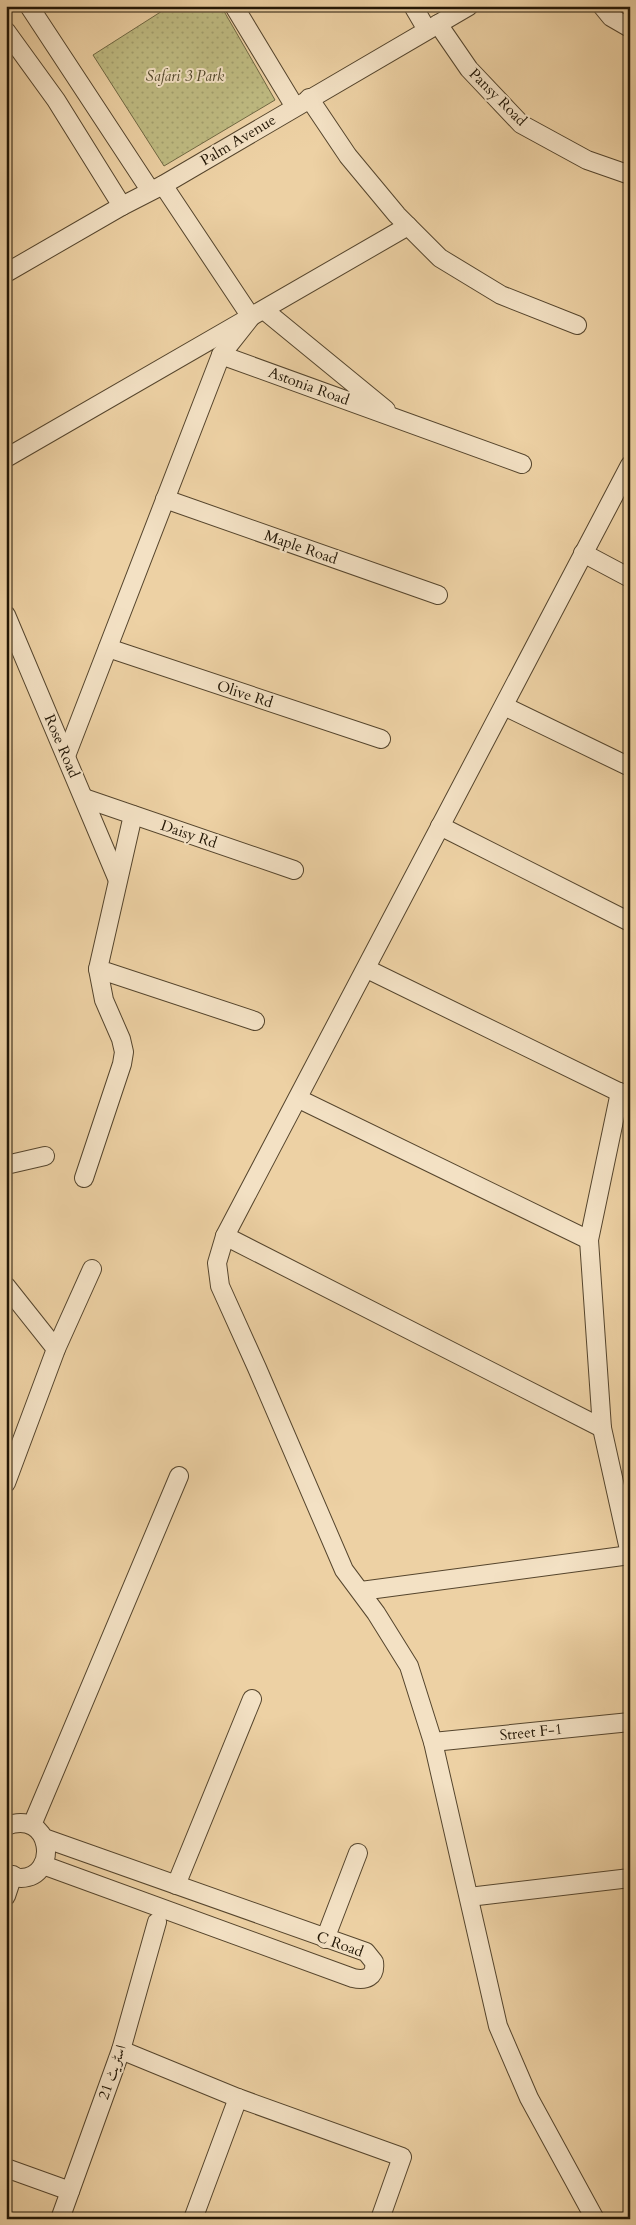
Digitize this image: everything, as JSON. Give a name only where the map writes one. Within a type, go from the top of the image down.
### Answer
[{"type":"street","name":"Astonia Road","points":[[30,6],[157,188],[257,313],[396,418]]},
{"type":"street","points":[[234,6],[302,102],[408,226],[440,258],[501,295],[576,325]]},
{"type":"street","name":"Pansy Road","points":[[413,6],[521,124],[587,160],[630,175]]},
{"type":"street","name":"Palm Avenue","points":[[6,273],[157,188],[469,6]]},
{"type":"street","points":[[602,6],[611,17],[630,28]]},
{"type":"street","points":[[6,31],[56,100],[122,206]]},
{"type":"street","points":[[6,458],[408,226]]},
{"type":"street","points":[[66,756],[221,355],[257,313]]},
{"type":"street","name":"Astonia Road","points":[[221,355],[522,464]]},
{"type":"street","points":[[595,2219],[529,2098],[498,2026],[433,1742],[409,1666],[361,1591],[344,1570],[220,1286],[217,1263],[225,1236],[367,969],[630,465]]},
{"type":"street","name":"Maple Road","points":[[165,500],[438,595]]},
{"type":"street","points":[[583,553],[630,578]]},
{"type":"street","name":"Rose Road","points":[[6,615],[117,878]]},
{"type":"street","name":"Olive Rd","points":[[108,648],[381,740]]},
{"type":"street","points":[[504,706],[630,767]]},
{"type":"street","name":"Daisy Rd","points":[[84,798],[294,870]]},
{"type":"street","points":[[84,1178],[122,1064],[124,1052],[104,1000],[98,969],[117,878],[133,815]]},
{"type":"street","points":[[440,826],[630,922]]},
{"type":"street","points":[[98,969],[255,1021]]},
{"type":"street","points":[[361,1591],[630,1555],[602,1428],[589,1240],[625,1095],[367,969]]},
{"type":"street","points":[[299,1098],[589,1240]]},
{"type":"street","points":[[6,1166],[45,1156]]},
{"type":"street","points":[[225,1236],[602,1428]]},
{"type":"street","points":[[6,1483],[56,1349],[92,1269]]},
{"type":"street","points":[[6,1286],[56,1349]]},
{"type":"street","points":[[32,1825],[179,1476]]},
{"type":"street","points":[[176,1885],[252,1699]]},
{"type":"street","name":"Street F-1","points":[[433,1742],[630,1722]]},
{"type":"street","points":[[6,1826],[14,1823],[32,1825],[44,1838],[47,1856],[43,1864],[29,1876],[20,1878],[10,1874],[6,1896]]},
{"type":"street","name":"C Road","points":[[43,1864],[353,1978],[364,1980],[372,1975],[375,1968],[369,1954],[44,1838]]},
{"type":"street","points":[[325,1939],[358,1853]]},
{"type":"street","points":[[469,1897],[630,1878]]},
{"type":"street","name":"اسٹریٹ 21","points":[[60,2219],[121,2050],[157,1922]]},
{"type":"street","points":[[121,2050],[238,2098],[402,2158],[380,2219]]},
{"type":"street","points":[[194,2219],[238,2098]]},
{"type":"street","points":[[6,2168],[70,2191]]},
{"type":"green space","name":"Safari 3 Park","points":[[170,6],[221,6],[275,100],[164,166],[93,55]]}]
